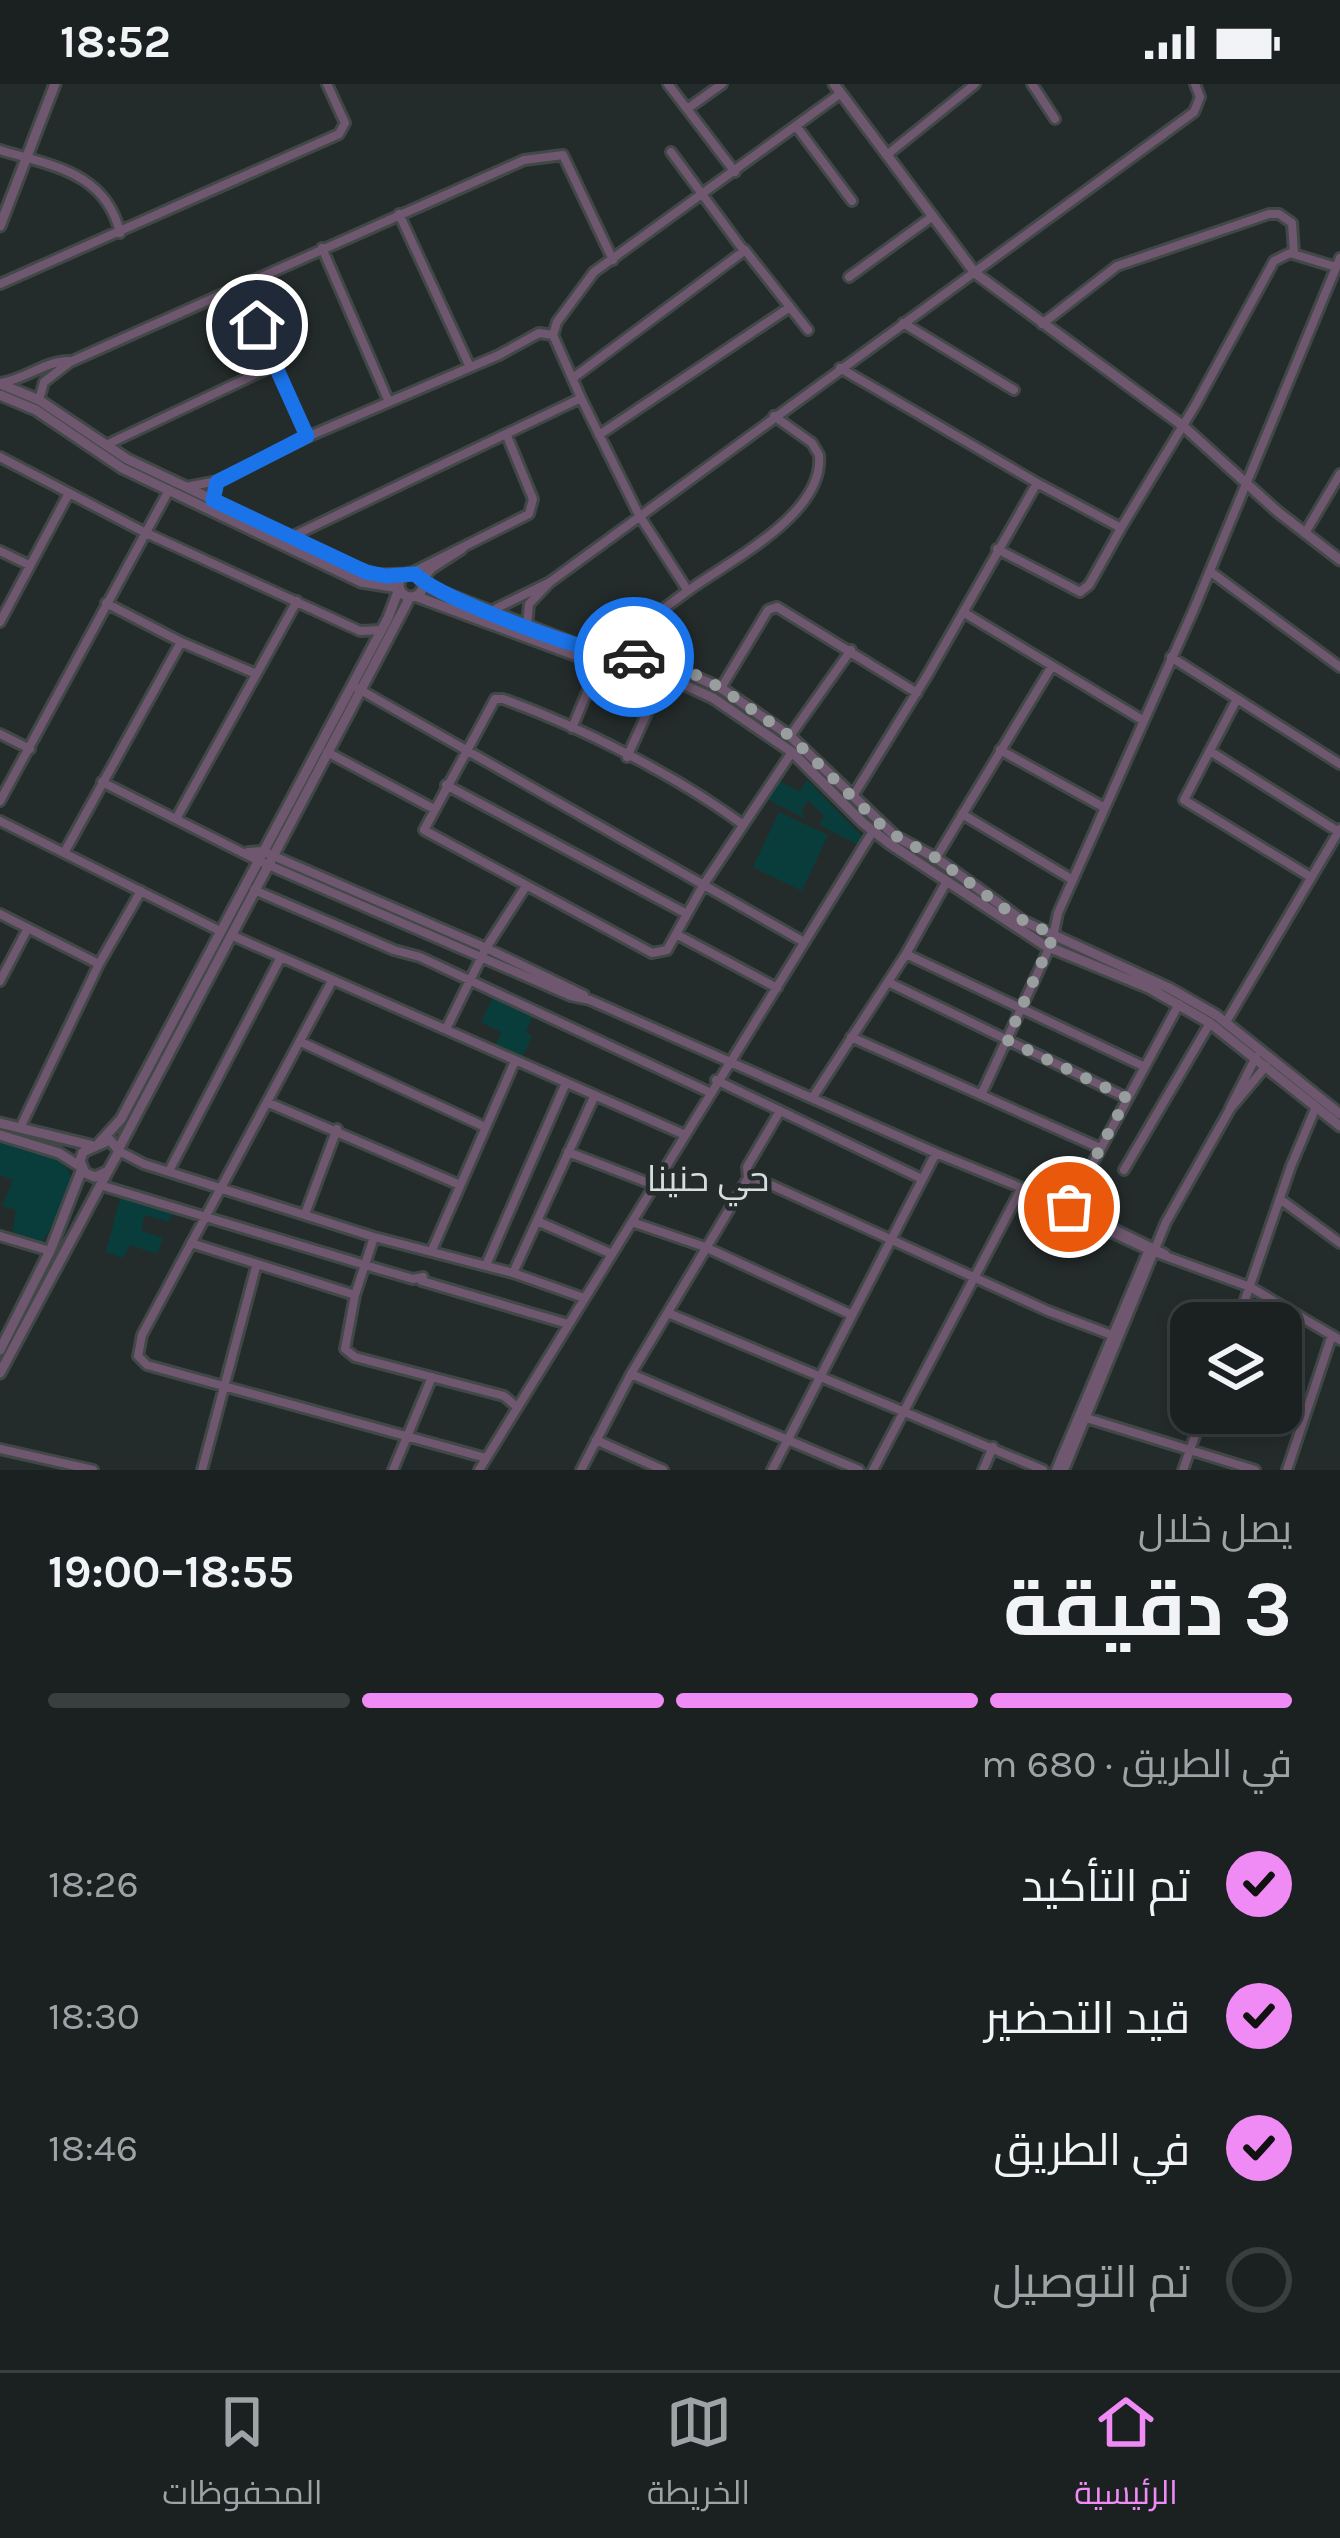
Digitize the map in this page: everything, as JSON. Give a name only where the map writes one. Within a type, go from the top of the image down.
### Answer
[{"type":"street","points":[[0,226],[55,84]]},
{"type":"street","points":[[0,284],[340,134],[345,123],[327,84]]},
{"type":"street","points":[[668,84],[735,172]]},
{"type":"street","points":[[687,109],[722,84]]},
{"type":"street","points":[[888,154],[975,84]]},
{"type":"street","points":[[1032,84],[1055,118]]},
{"type":"street","points":[[526,626],[529,604],[550,582],[1194,112],[1200,97],[1195,84]]},
{"type":"street","points":[[688,591],[639,515],[553,334],[580,288],[796,126],[837,88],[975,273],[1182,425],[1340,560]]},
{"type":"street","points":[[796,126],[852,202]]},
{"type":"street","points":[[0,150],[94,184],[107,201],[119,233]]},
{"type":"street","points":[[671,152],[808,330]]},
{"type":"street","points":[[39,400],[44,382],[70,362],[524,160],[563,154],[613,260]]},
{"type":"street","points":[[399,214],[470,367]]},
{"type":"street","points":[[1041,325],[1117,266],[1270,214],[1292,223],[1294,253]]},
{"type":"street","points":[[849,277],[934,215]]},
{"type":"street","points":[[322,248],[389,402]]},
{"type":"street","points":[[573,378],[744,248]]},
{"type":"street","points":[[981,1095],[1021,1009],[1048,933],[1210,572],[1338,262],[1294,253],[1282,254],[1270,266],[1090,585],[1080,592],[997,549]]},
{"type":"street","points":[[239,285],[307,436]]},
{"type":"street","points":[[599,435],[790,307]]},
{"type":"street","points":[[903,322],[1014,390]]},
{"type":"street","points":[[186,487],[217,482],[307,436],[539,334],[553,334]]},
{"type":"street","points":[[0,384],[57,361],[70,362]]},
{"type":"street","points":[[105,446],[275,365]]},
{"type":"street","points":[[839,368],[1121,528]]},
{"type":"street","points":[[0,384],[39,400],[105,446],[366,572],[408,574],[526,626],[586,647],[694,674],[721,688],[790,736],[887,831],[1009,912],[1169,988],[1226,1022],[1340,1114]]},
{"type":"street","points":[[0,395],[26,404],[111,461],[361,582],[399,589],[609,666],[663,678],[713,698],[791,752],[873,831],[934,862],[948,879],[1044,945],[1134,981],[1210,1023],[1340,1126]]},
{"type":"street","points":[[291,537],[581,398]]},
{"type":"street","points":[[609,666],[613,651],[792,516],[820,465],[818,448],[774,416]]},
{"type":"street","points":[[0,1373],[111,1167],[261,856],[385,632],[400,580],[532,510],[532,495],[507,436]]},
{"type":"street","points":[[0,457],[144,532],[360,631],[385,632]]},
{"type":"street","points":[[1305,533],[1340,474]]},
{"type":"street","points":[[213,500],[217,482]]},
{"type":"street","points":[[852,797],[1037,483]]},
{"type":"street","points":[[0,801],[169,490]]},
{"type":"street","points":[[0,622],[69,494]]},
{"type":"street","points":[[317,549],[316,534],[329,521]]},
{"type":"street","points":[[385,632],[422,590],[431,569],[463,548]]},
{"type":"street","points":[[0,551],[29,565]]},
{"type":"street","points":[[1210,572],[1340,667]]},
{"type":"street","points":[[489,610],[503,608],[550,582]]},
{"type":"street","points":[[177,817],[297,601]]},
{"type":"street","points":[[106,604],[254,673]]},
{"type":"street","points":[[721,688],[773,607],[917,693]]},
{"type":"street","points":[[963,612],[1144,722]]},
{"type":"street","points":[[360,631],[375,651]]},
{"type":"street","points":[[572,728],[609,666],[629,655],[639,631]]},
{"type":"street","points":[[64,853],[181,642]]},
{"type":"street","points":[[790,736],[851,650]]},
{"type":"street","points":[[1172,657],[1340,764]]},
{"type":"street","points":[[934,862],[1052,666]]},
{"type":"street","points":[[628,757],[663,678]]},
{"type":"street","points":[[356,688],[804,942]]},
{"type":"street","points":[[1,1347],[50,1251],[83,1152],[121,1119],[254,890],[261,856],[327,752],[356,688]]},
{"type":"street","points":[[742,824],[719,806],[572,728],[495,699],[446,784],[425,834],[652,952],[665,952],[791,752]]},
{"type":"street","points":[[1237,699],[1184,800],[1310,876]]},
{"type":"street","points":[[0,734],[29,749]]},
{"type":"street","points":[[1000,750],[1105,808]]},
{"type":"street","points":[[1210,751],[1339,831],[1226,1022]]},
{"type":"street","points":[[327,752],[434,808]]},
{"type":"street","points":[[102,782],[485,951],[571,996],[729,1059],[1250,1287],[1336,1337],[1287,1470]]},
{"type":"street","points":[[446,784],[687,914]]},
{"type":"street","points":[[962,814],[1072,880]]},
{"type":"street","points":[[0,821],[226,933],[683,1134]]},
{"type":"street","points":[[479,1470],[873,831]]},
{"type":"street","points":[[813,1097],[906,954],[948,879]]},
{"type":"street","points":[[446,1029],[485,951],[526,886]]},
{"type":"street","points":[[254,890],[469,980],[709,1092]]},
{"type":"street","points":[[20,1128],[99,964],[141,891]]},
{"type":"street","points":[[0,914],[99,964]]},
{"type":"street","points":[[0,981],[28,928]]},
{"type":"street","points":[[676,934],[777,988]]},
{"type":"street","points":[[906,954],[1145,1067]]},
{"type":"street","points":[[169,1171],[281,957]]},
{"type":"street","points":[[332,980],[136,1351],[147,1365],[486,1458]]},
{"type":"street","points":[[888,982],[1127,1098]]},
{"type":"street","points":[[1065,1206],[1179,1004]]},
{"type":"street","points":[[1124,1170],[1210,1023]]},
{"type":"street","points":[[851,1037],[1100,1148]]},
{"type":"street","points":[[301,1042],[485,1127]]},
{"type":"street","points":[[1060,1470],[1114,1335],[1156,1248],[1253,1060],[1268,1054]]},
{"type":"street","points":[[1230,1109],[1269,1063],[1268,1054]]},
{"type":"street","points":[[432,1250],[515,1061]]},
{"type":"street","points":[[716,1080],[922,1179]]},
{"type":"street","points":[[486,1265],[566,1085]]},
{"type":"street","points":[[513,1273],[594,1096]]},
{"type":"street","points":[[269,1102],[460,1185]]},
{"type":"street","points":[[1245,1302],[1316,1107]]},
{"type":"street","points":[[581,1470],[631,1374],[748,1178],[747,1167],[780,1111]]},
{"type":"street","points":[[0,1123],[96,1144],[110,1140],[133,1159],[584,1298]]},
{"type":"street","points":[[305,1214],[337,1130]]},
{"type":"street","points":[[0,1135],[59,1153],[95,1177],[133,1159]]},
{"type":"street","points":[[568,1153],[654,1185]]},
{"type":"street","points":[[772,1470],[936,1153]]},
{"type":"street","points":[[748,1178],[978,1276],[1048,1311],[1114,1335]]},
{"type":"street","points":[[100,1185],[568,1324]]},
{"type":"street","points":[[873,1470],[1021,1189]]},
{"type":"street","points":[[1280,1199],[1340,1244]]},
{"type":"street","points":[[537,1221],[612,1254]]},
{"type":"street","points":[[632,1222],[705,1247],[850,1315]]},
{"type":"street","points":[[0,1236],[50,1251]]},
{"type":"street","points":[[374,1237],[355,1295],[345,1349],[355,1357],[503,1396],[517,1407]]},
{"type":"street","points":[[191,1243],[355,1295]]},
{"type":"street","points":[[202,1470],[256,1267]]},
{"type":"street","points":[[668,1313],[1043,1470]]},
{"type":"street","points":[[631,1374],[859,1470]]},
{"type":"street","points":[[393,1470],[432,1377]]},
{"type":"street","points":[[1082,1416],[1255,1470]]},
{"type":"street","points":[[1183,1470],[1196,1434]]},
{"type":"street","points":[[596,1440],[663,1470]]},
{"type":"street","points":[[983,1470],[994,1447]]},
{"type":"street","points":[[0,1448],[93,1470]]},
{"type":"shaded area","points":[[777,780],[800,792],[807,780],[863,837],[858,845],[820,825],[824,816],[808,800],[801,811],[806,819],[765,798]]},
{"type":"shaded area","points":[[779,812],[828,835],[802,891],[753,867]]},
{"type":"shaded area","points":[[494,995],[534,1014],[526,1032],[532,1036],[522,1058],[496,1045],[501,1032],[481,1022]]},
{"type":"shaded area","points":[[0,1142],[48,1156],[69,1171],[66,1197],[43,1242],[12,1235],[16,1210],[2,1206],[13,1180],[0,1175]]},
{"type":"shaded area","points":[[121,1194],[174,1209],[169,1222],[145,1215],[141,1231],[163,1238],[157,1254],[130,1245],[123,1258],[106,1252]]},
{"type":"way so far","points":[[634,657],[694,674],[721,688],[790,736],[887,831],[936,858],[1016,917],[1054,935],[1007,1040],[1127,1098],[1069,1207]]},
{"type":"district","name":"حي حنينا","points":[[708,1179]]},
{"type":"route","points":[[257,325],[307,436],[217,482],[213,500],[366,572],[415,574],[436,590],[526,626],[586,647],[634,657]]}]
